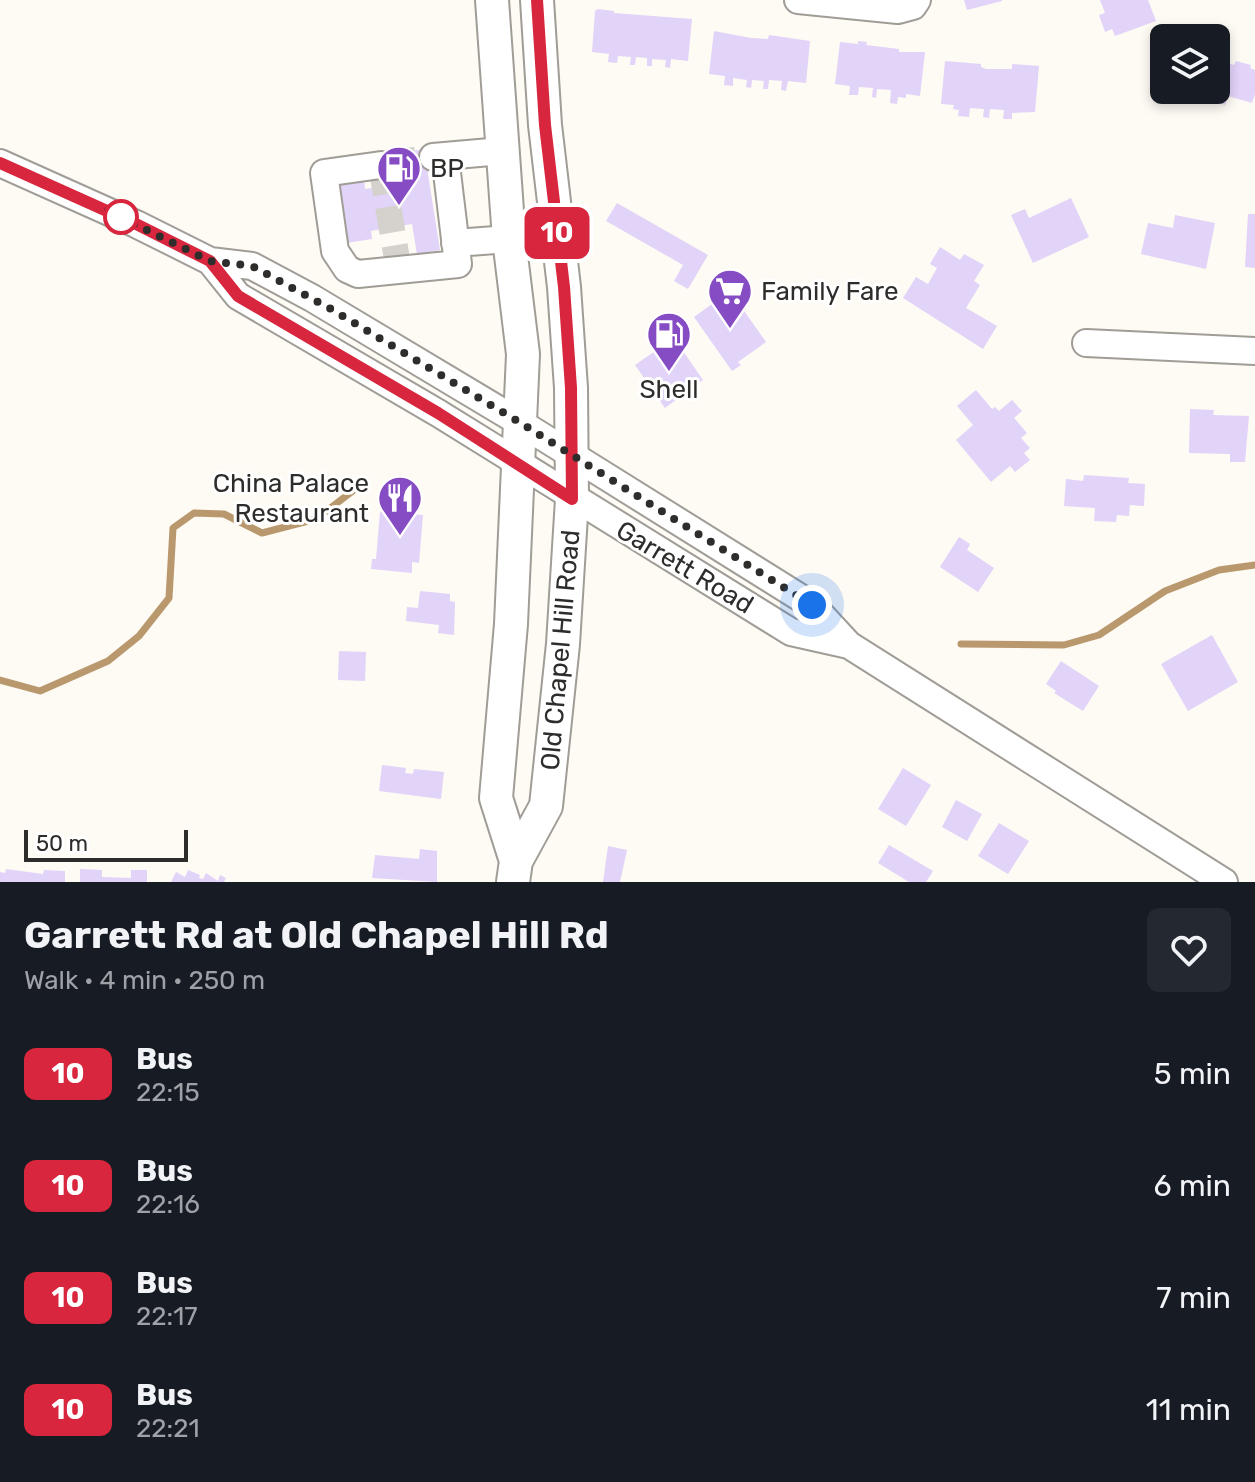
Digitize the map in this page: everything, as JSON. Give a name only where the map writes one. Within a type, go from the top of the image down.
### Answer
[{"type":"main road","name":"Old Chapel Hill Road","points":[[492,0],[509,239],[523,354],[511,624],[496,798],[514,872]]},
{"type":"main road","name":"Old Chapel Hill Road","points":[[514,872],[546,806],[563,644],[572,499],[571,388],[564,287],[545,125],[537,0]]},
{"type":"street","points":[[799,0],[898,10],[913,6],[917,0]]},
{"type":"street","points":[[381,165],[324,173],[335,251],[340,262],[352,271],[372,274],[458,264],[439,157],[502,151]]},
{"type":"street","name":"Garrett Road","points":[[0,163],[210,261],[252,266],[331,309],[812,605],[849,645],[1224,882]]},
{"type":"street","points":[[455,243],[509,239]]},
{"type":"street","name":"Garrett Road","points":[[210,261],[238,296],[365,369],[791,632],[849,645]]},
{"type":"street","points":[[331,309],[352,271]]},
{"type":"street","points":[[1086,343],[1255,351]]},
{"type":"building","points":[[964,0],[1002,0],[1002,1],[967,10]]},
{"type":"building","points":[[1100,0],[1148,0],[1156,21],[1115,36],[1112,29],[1105,32],[1099,15],[1105,13]]},
{"type":"building","points":[[595,11],[692,19],[688,61],[671,59],[670,68],[665,67],[666,60],[652,59],[652,66],[647,66],[647,58],[636,57],[635,65],[630,65],[631,57],[618,56],[617,63],[608,62],[609,54],[592,52]]},
{"type":"building","points":[[714,31],[751,38],[768,39],[769,35],[810,41],[806,83],[788,81],[786,91],[781,90],[782,81],[769,80],[768,89],[763,89],[764,81],[752,80],[751,88],[746,87],[747,80],[733,78],[733,86],[724,85],[725,76],[709,74]]},
{"type":"building","points":[[858,41],[899,49],[899,52],[925,52],[920,96],[906,94],[906,98],[898,97],[897,104],[890,103],[891,90],[877,89],[876,98],[872,97],[873,88],[859,87],[858,95],[849,95],[850,86],[835,84],[840,42],[858,44]]},
{"type":"building","points":[[945,61],[981,64],[986,69],[1012,69],[1012,64],[1039,66],[1035,112],[1012,113],[1012,119],[1003,119],[1004,110],[990,109],[989,118],[983,117],[984,109],[970,108],[969,117],[958,116],[959,110],[953,109],[954,105],[941,104]]},
{"type":"building","points":[[1236,61],[1251,65],[1250,68],[1255,70],[1252,103],[1230,97],[1230,64],[1234,65]]},
{"type":"building","name":"BP","points":[[424,149],[440,250],[417,254],[412,224],[371,231],[372,239],[340,244],[331,184],[364,179],[365,189],[406,183],[401,153]]},
{"type":"building","points":[[1071,198],[1089,237],[1033,263],[1011,215],[1025,209],[1029,218]]},
{"type":"building","points":[[617,203],[708,255],[688,289],[674,281],[683,265],[606,221]]},
{"type":"building","points":[[1248,214],[1255,214],[1255,268],[1245,267]]},
{"type":"building","points":[[1175,215],[1215,223],[1206,269],[1141,254],[1148,223],[1173,228]]},
{"type":"building","points":[[940,247],[960,260],[964,254],[984,265],[974,281],[980,285],[966,308],[997,326],[983,349],[903,298],[916,277],[928,284],[937,268],[930,264]]},
{"type":"building","name":"Family Fare","points":[[730,291],[766,342],[738,362],[741,365],[732,371],[694,317]]},
{"type":"building","name":"Shell","points":[[674,338],[703,380],[665,408],[635,365]]},
{"type":"building","points":[[976,390],[992,409],[995,407],[999,411],[1012,400],[1022,411],[1014,418],[1027,433],[1021,438],[1030,448],[1024,453],[1030,460],[1015,472],[1010,466],[991,482],[956,440],[973,425],[957,406]]},
{"type":"building","points":[[1190,409],[1214,410],[1213,415],[1249,416],[1245,462],[1230,462],[1230,454],[1189,453]]},
{"type":"building","points":[[1084,475],[1129,478],[1128,483],[1145,484],[1144,506],[1130,505],[1129,516],[1117,515],[1116,522],[1094,521],[1095,508],[1064,506],[1066,479],[1083,481]]},
{"type":"building","name":"China Palace Restaurant","points":[[380,512],[423,515],[419,563],[412,562],[412,573],[371,569],[372,559],[376,559]]},
{"type":"building","points":[[959,537],[970,544],[967,550],[994,568],[978,592],[940,567]]},
{"type":"building","points":[[420,591],[450,594],[450,601],[455,602],[454,635],[438,633],[439,625],[406,621],[407,607],[418,608]]},
{"type":"building","points":[[1212,635],[1238,682],[1188,711],[1161,664]]},
{"type":"building","points":[[339,651],[366,652],[365,681],[338,680]]},
{"type":"building","points":[[1061,661],[1099,686],[1083,711],[1054,693],[1056,691],[1046,684]]},
{"type":"building","points":[[382,765],[406,768],[405,773],[413,774],[414,769],[444,772],[441,799],[379,791]]},
{"type":"building","points":[[903,768],[931,785],[906,826],[878,809]]},
{"type":"building","points":[[956,800],[982,814],[967,841],[942,827]]},
{"type":"building","points":[[999,823],[1029,841],[1008,874],[978,856]]},
{"type":"building","points":[[889,845],[933,871],[926,882],[909,882],[878,863]]},
{"type":"building","points":[[608,846],[627,850],[620,882],[603,882]]},
{"type":"building","points":[[420,849],[437,851],[437,882],[372,878],[375,855],[419,859]]},
{"type":"building","points":[[6,869],[43,874],[44,870],[65,871],[65,882],[0,882],[0,872],[5,873]]},
{"type":"building","points":[[80,869],[102,870],[102,877],[131,878],[131,870],[147,870],[147,882],[80,882]]},
{"type":"building","points":[[188,870],[203,879],[206,873],[218,881],[220,875],[226,878],[224,882],[171,882],[176,872],[185,877]]},
{"type":"waterway","points":[[0,680],[40,691],[108,661],[139,636],[169,598],[173,528],[194,513],[224,514],[262,533],[316,519],[354,490]]},
{"type":"waterway","points":[[961,644],[1064,645],[1099,635],[1165,591],[1219,570],[1255,565]]},
{"type":"tunnel","points":[[399,271],[381,165],[433,157]]},
{"type":"bus line","name":"10","points":[[0,163],[210,261],[238,296],[438,413],[572,499],[571,388],[564,287],[545,125],[537,0]]},
{"type":"place","name":"BP","points":[[399,207]]},
{"type":"place","name":"Family Fare","points":[[730,330]]},
{"type":"place","name":"Shell","points":[[669,373]]},
{"type":"place","name":"China Palace Restaurant","points":[[400,537]]},
{"type":"route","points":[[121,217],[108,211],[210,261],[252,266],[381,337],[812,605]]}]
